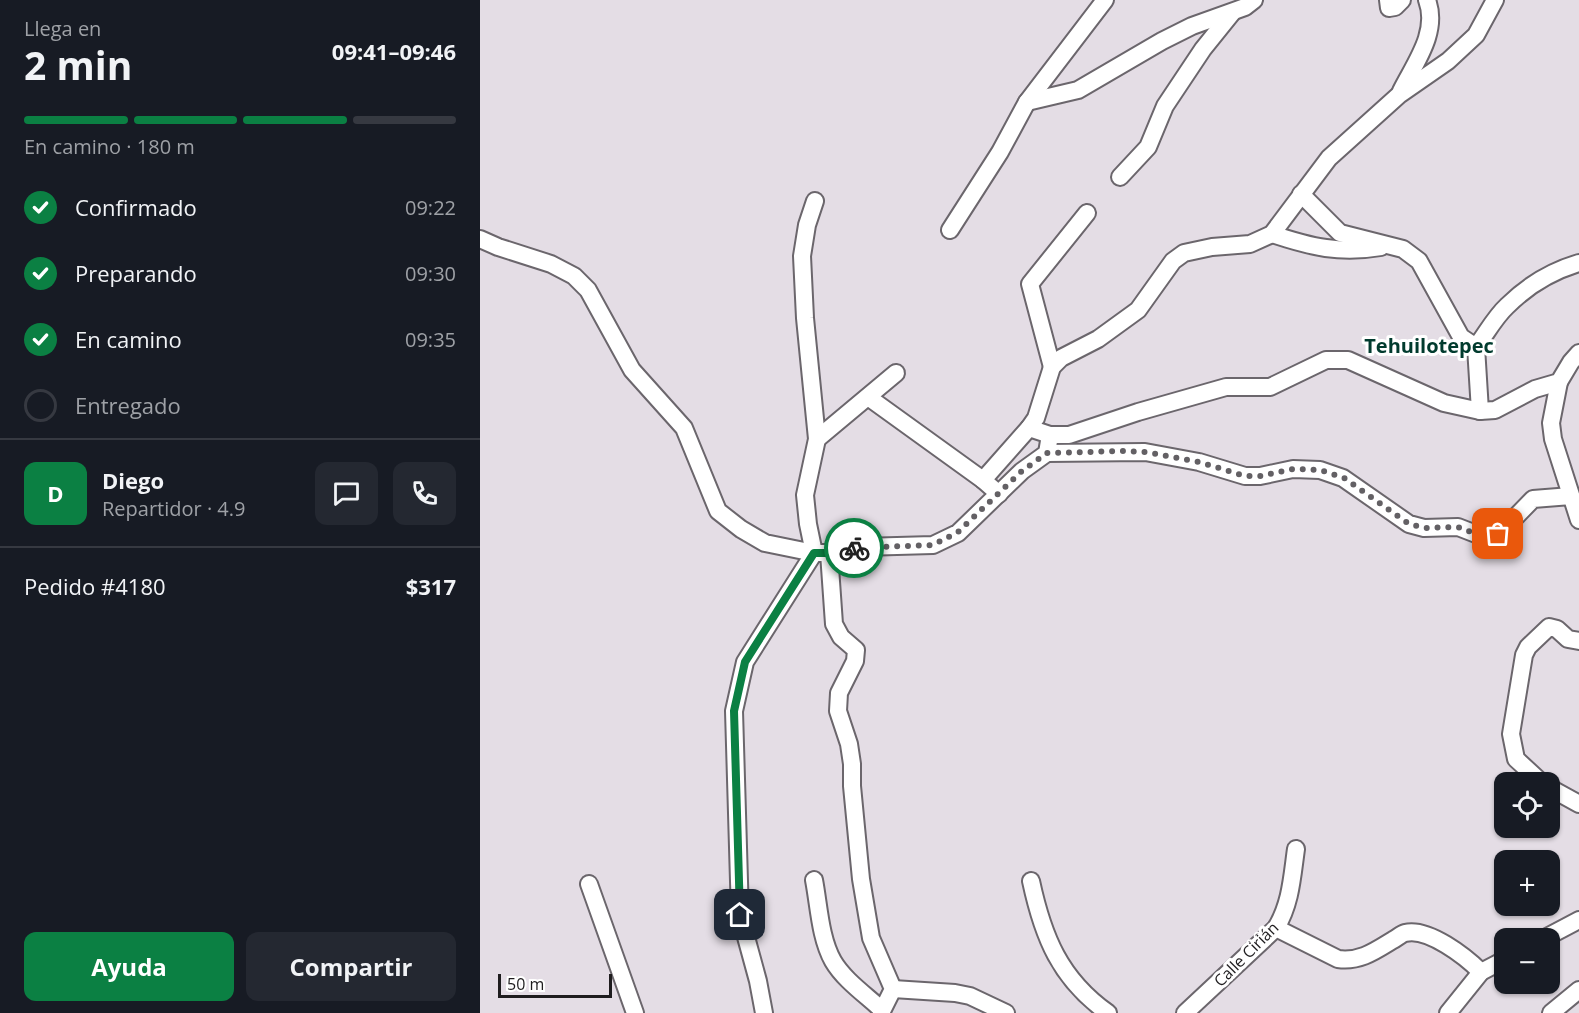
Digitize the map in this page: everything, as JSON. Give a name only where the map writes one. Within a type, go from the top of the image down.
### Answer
[{"type":"street","points":[[950,230],[1000,152],[1027,102],[1105,0]]},
{"type":"street","points":[[1027,102],[1077,90],[1191,26],[1233,12],[1254,0]]},
{"type":"street","points":[[1388,0],[1389,8],[1395,7],[1402,0]]},
{"type":"street","points":[[1399,95],[1425,44],[1431,27],[1431,11],[1427,0]]},
{"type":"street","points":[[983,480],[1036,418],[1052,368],[1060,358],[1098,339],[1137,310],[1173,261],[1184,253],[1212,247],[1250,244],[1272,234],[1329,158],[1399,95],[1448,61],[1476,35],[1495,0]]},
{"type":"street","points":[[1120,177],[1148,147],[1165,106],[1203,49],[1233,12]]},
{"type":"street","points":[[1301,194],[1340,233],[1403,249],[1419,261],[1461,337],[1476,347]]},
{"type":"street","points":[[814,880],[826,944],[834,962],[882,1012],[893,989],[872,938],[861,879],[852,764],[849,744],[838,711],[839,693],[855,661],[856,650],[841,637],[834,624],[821,553],[808,524],[805,495],[817,439],[805,318],[802,256],[807,225],[815,201]]},
{"type":"street","points":[[1052,368],[1030,284],[1087,213]]},
{"type":"street","points":[[1272,234],[1327,249],[1355,251],[1388,246]]},
{"type":"street","points":[[480,238],[498,247],[551,264],[574,276],[588,290],[632,370],[684,428],[718,511],[741,530],[765,543],[821,553],[861,547],[933,545],[958,532],[1022,471],[1047,453],[1145,452],[1199,462],[1245,476],[1260,476],[1293,469],[1320,470],[1344,478],[1409,524],[1425,528],[1458,527],[1489,539],[1498,534],[1533,499],[1571,496]]},
{"type":"street","points":[[1480,411],[1476,347],[1506,306],[1529,287],[1560,269],[1579,263]]},
{"type":"street","points":[[1579,353],[1559,382],[1551,423],[1553,439],[1579,520]]},
{"type":"street","points":[[1029,428],[1050,435],[1069,435],[1138,412],[1226,387],[1270,387],[1326,360],[1348,360],[1444,403],[1480,411],[1496,410],[1535,389],[1559,382]]},
{"type":"street","points":[[817,439],[896,373]]},
{"type":"street","points":[[868,397],[999,494]]},
{"type":"street","points":[[1047,453],[1050,435]]},
{"type":"street","points":[[764,1013],[740,915],[734,711],[745,662],[821,553]]},
{"type":"street","points":[[1530,772],[1516,759],[1511,734],[1523,662],[1528,647],[1549,627],[1557,629],[1568,639],[1579,641]]},
{"type":"street","points":[[1560,794],[1579,804]]},
{"type":"street","name":"Calle Cirián","points":[[1185,1013],[1276,928],[1285,913],[1290,897],[1296,849]]},
{"type":"street","points":[[1031,881],[1036,906],[1048,942],[1074,983],[1108,1013]]},
{"type":"street","points":[[589,884],[635,1013]]},
{"type":"street","points":[[1560,930],[1579,920]]},
{"type":"street","points":[[1276,928],[1338,959],[1349,960],[1360,958],[1404,933],[1416,932],[1442,942],[1481,972]]},
{"type":"street","points":[[1448,1013],[1481,972],[1494,965]]},
{"type":"street","points":[[893,989],[955,993],[981,1007],[1006,1013]]},
{"type":"street","points":[[1551,1013],[1579,990]]},
{"type":"way so far","points":[[854,548],[933,545],[946,539],[958,532],[1022,471],[1047,453],[1125,451],[1145,452],[1199,462],[1245,476],[1260,476],[1293,469],[1320,470],[1344,478],[1409,524],[1425,528],[1458,527],[1489,539],[1498,534]]},
{"type":"district","name":"Tehuilotepec","points":[[1429,345]]},
{"type":"route","points":[[740,915],[734,711],[745,662],[814,553],[829,553],[854,548]]}]
